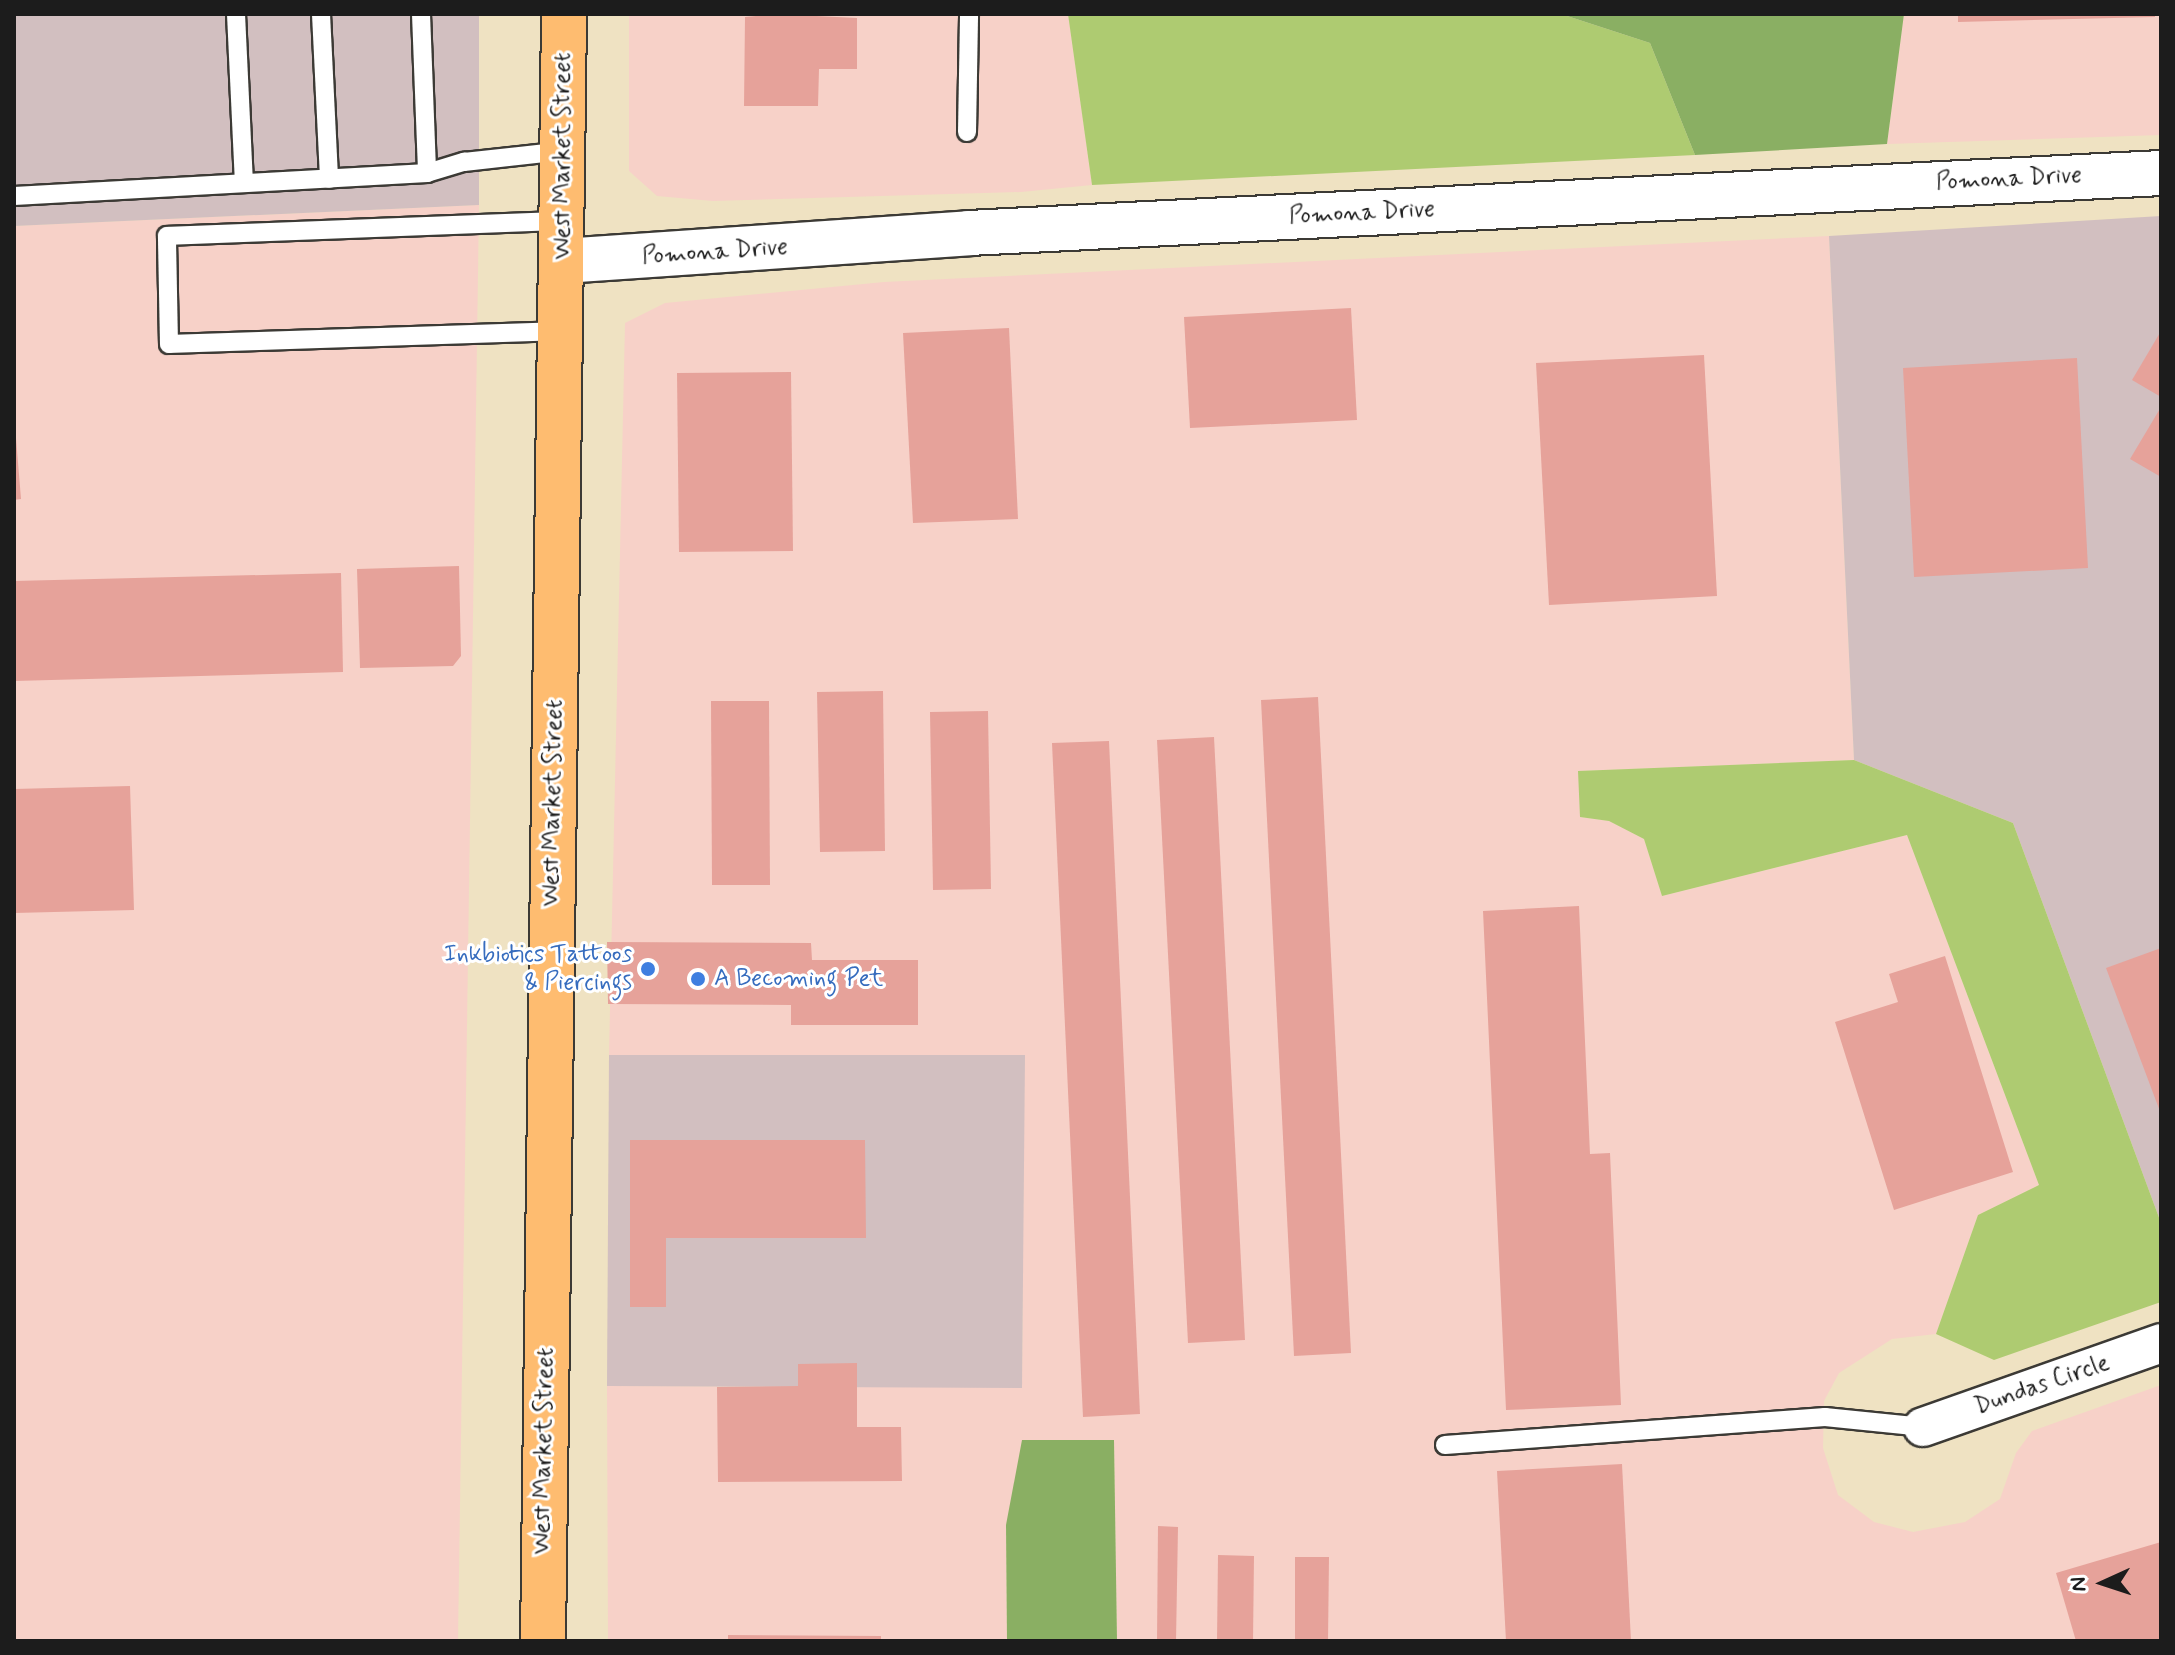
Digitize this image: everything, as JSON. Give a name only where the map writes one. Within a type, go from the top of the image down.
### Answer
[{"type":"main road","name":"West Market Street","points":[[543,1641],[564,14]]},
{"type":"street","name":"Pomona Drive","points":[[563,241],[969,233],[2161,173]]},
{"type":"street","name":"Dundas Circle","points":[[1923,1427],[2161,1343]]},
{"type":"lane","points":[[236,14],[244,183]]},
{"type":"lane","points":[[321,14],[329,179]]},
{"type":"lane","points":[[421,14],[427,173]]},
{"type":"lane","points":[[967,132],[969,14]]},
{"type":"lane","points":[[14,196],[427,173],[464,162],[564,151]]},
{"type":"lane","points":[[562,331],[169,344],[167,236],[563,241]]},
{"type":"lane","points":[[1445,1445],[1825,1417],[1923,1427]]},
{"type":"shaded area","points":[[14,14],[479,14],[479,205],[14,226]]},
{"type":"shaded area","points":[[629,14],[1068,14],[1092,185],[1021,192],[713,201],[657,196],[629,171]]},
{"type":"shaded area","points":[[1904,14],[2161,14],[2161,135],[1887,144]]},
{"type":"shaded area","points":[[479,205],[458,1641],[14,1641],[14,226]]},
{"type":"shaded area","points":[[2161,216],[2161,1223],[2013,823],[1854,760],[1829,236]]},
{"type":"shaded area","points":[[1829,236],[1854,760],[1579,771],[1580,817],[1609,821],[1644,839],[1662,896],[1907,835],[2039,1185],[1978,1215],[1936,1334],[1892,1339],[1839,1373],[1824,1401],[1823,1448],[1838,1495],[1874,1522],[1913,1532],[1965,1522],[2000,1499],[2016,1453],[2032,1431],[2161,1385],[2161,1641],[1117,1641],[1114,1440],[1006,1525],[1007,1641],[608,1641],[607,1386],[1022,1387],[1024,1055],[609,1055],[625,323],[665,303],[884,282]]},
{"type":"shaded area","points":[[609,1055],[1025,1055],[1022,1388],[607,1386]]},
{"type":"green space","points":[[1068,14],[1561,14],[1650,43],[1695,155],[1092,185]]},
{"type":"green space","points":[[1561,14],[1904,14],[1887,144],[1695,155],[1650,43]]},
{"type":"green space","points":[[1854,760],[2013,823],[2161,1223],[2161,1302],[1994,1360],[1936,1334],[1978,1215],[2039,1185],[1907,835],[1662,896],[1644,839],[1609,821],[1580,817],[1578,771]]},
{"type":"green space","points":[[1022,1440],[1114,1440],[1117,1641],[1007,1641],[1006,1525]]},
{"type":"building","points":[[776,14],[857,18],[857,69],[819,69],[818,106],[744,106],[745,17]]},
{"type":"building","points":[[1958,14],[2155,14],[2155,17],[1958,22]]},
{"type":"building","points":[[1351,308],[1357,420],[1190,428],[1184,317]]},
{"type":"building","points":[[1009,328],[1018,519],[913,523],[903,333]]},
{"type":"building","points":[[2161,331],[2161,397],[2132,380]]},
{"type":"building","points":[[1704,355],[1717,596],[1549,605],[1536,363]]},
{"type":"building","points":[[2077,358],[2088,568],[1914,577],[1903,368]]},
{"type":"building","points":[[791,372],[793,551],[679,552],[677,373]]},
{"type":"building","points":[[2161,407],[2161,477],[2130,459]]},
{"type":"building","points":[[14,414],[21,499],[14,500]]},
{"type":"building","points":[[459,566],[461,656],[453,666],[360,668],[357,569]]},
{"type":"building","points":[[341,573],[343,672],[14,681],[14,581]]},
{"type":"building","points":[[883,691],[885,851],[820,852],[817,692]]},
{"type":"building","points":[[1318,697],[1351,1353],[1294,1356],[1261,700]]},
{"type":"building","points":[[711,701],[769,701],[770,885],[712,885]]},
{"type":"building","points":[[988,711],[991,889],[933,890],[930,712]]},
{"type":"building","points":[[1214,737],[1245,1340],[1188,1343],[1157,740]]},
{"type":"building","points":[[1109,741],[1140,1414],[1083,1417],[1052,743]]},
{"type":"building","points":[[130,786],[134,910],[14,913],[14,789]]},
{"type":"building","points":[[1579,906],[1590,1154],[1610,1153],[1621,1405],[1506,1410],[1483,911]]},
{"type":"building","points":[[607,942],[811,943],[812,960],[918,960],[918,1025],[791,1025],[791,1005],[608,1004]]},
{"type":"building","points":[[2161,948],[2161,1114],[2106,968]]},
{"type":"building","points":[[1945,956],[2013,1172],[1894,1210],[1835,1022],[1898,1002],[1889,974]]},
{"type":"building","points":[[630,1140],[865,1140],[866,1238],[666,1238],[666,1307],[630,1307]]},
{"type":"building","points":[[857,1363],[857,1427],[901,1427],[902,1481],[718,1482],[717,1387],[798,1386],[798,1364]]},
{"type":"building","points":[[1622,1464],[1631,1641],[1506,1641],[1497,1471]]},
{"type":"building","points":[[1158,1526],[1178,1527],[1176,1641],[1157,1641]]},
{"type":"building","points":[[2161,1542],[2161,1641],[2076,1641],[2056,1573]]},
{"type":"building","points":[[1218,1555],[1254,1556],[1253,1641],[1217,1641]]},
{"type":"building","points":[[1295,1557],[1329,1557],[1328,1641],[1295,1641]]},
{"type":"building","points":[[728,1635],[881,1636],[881,1641],[728,1641]]},
{"type":"place","name":"Inkbiotics Tattoos & Piercings","points":[[648,969]]},
{"type":"place","name":"A Becoming Pet","points":[[698,979]]}]
